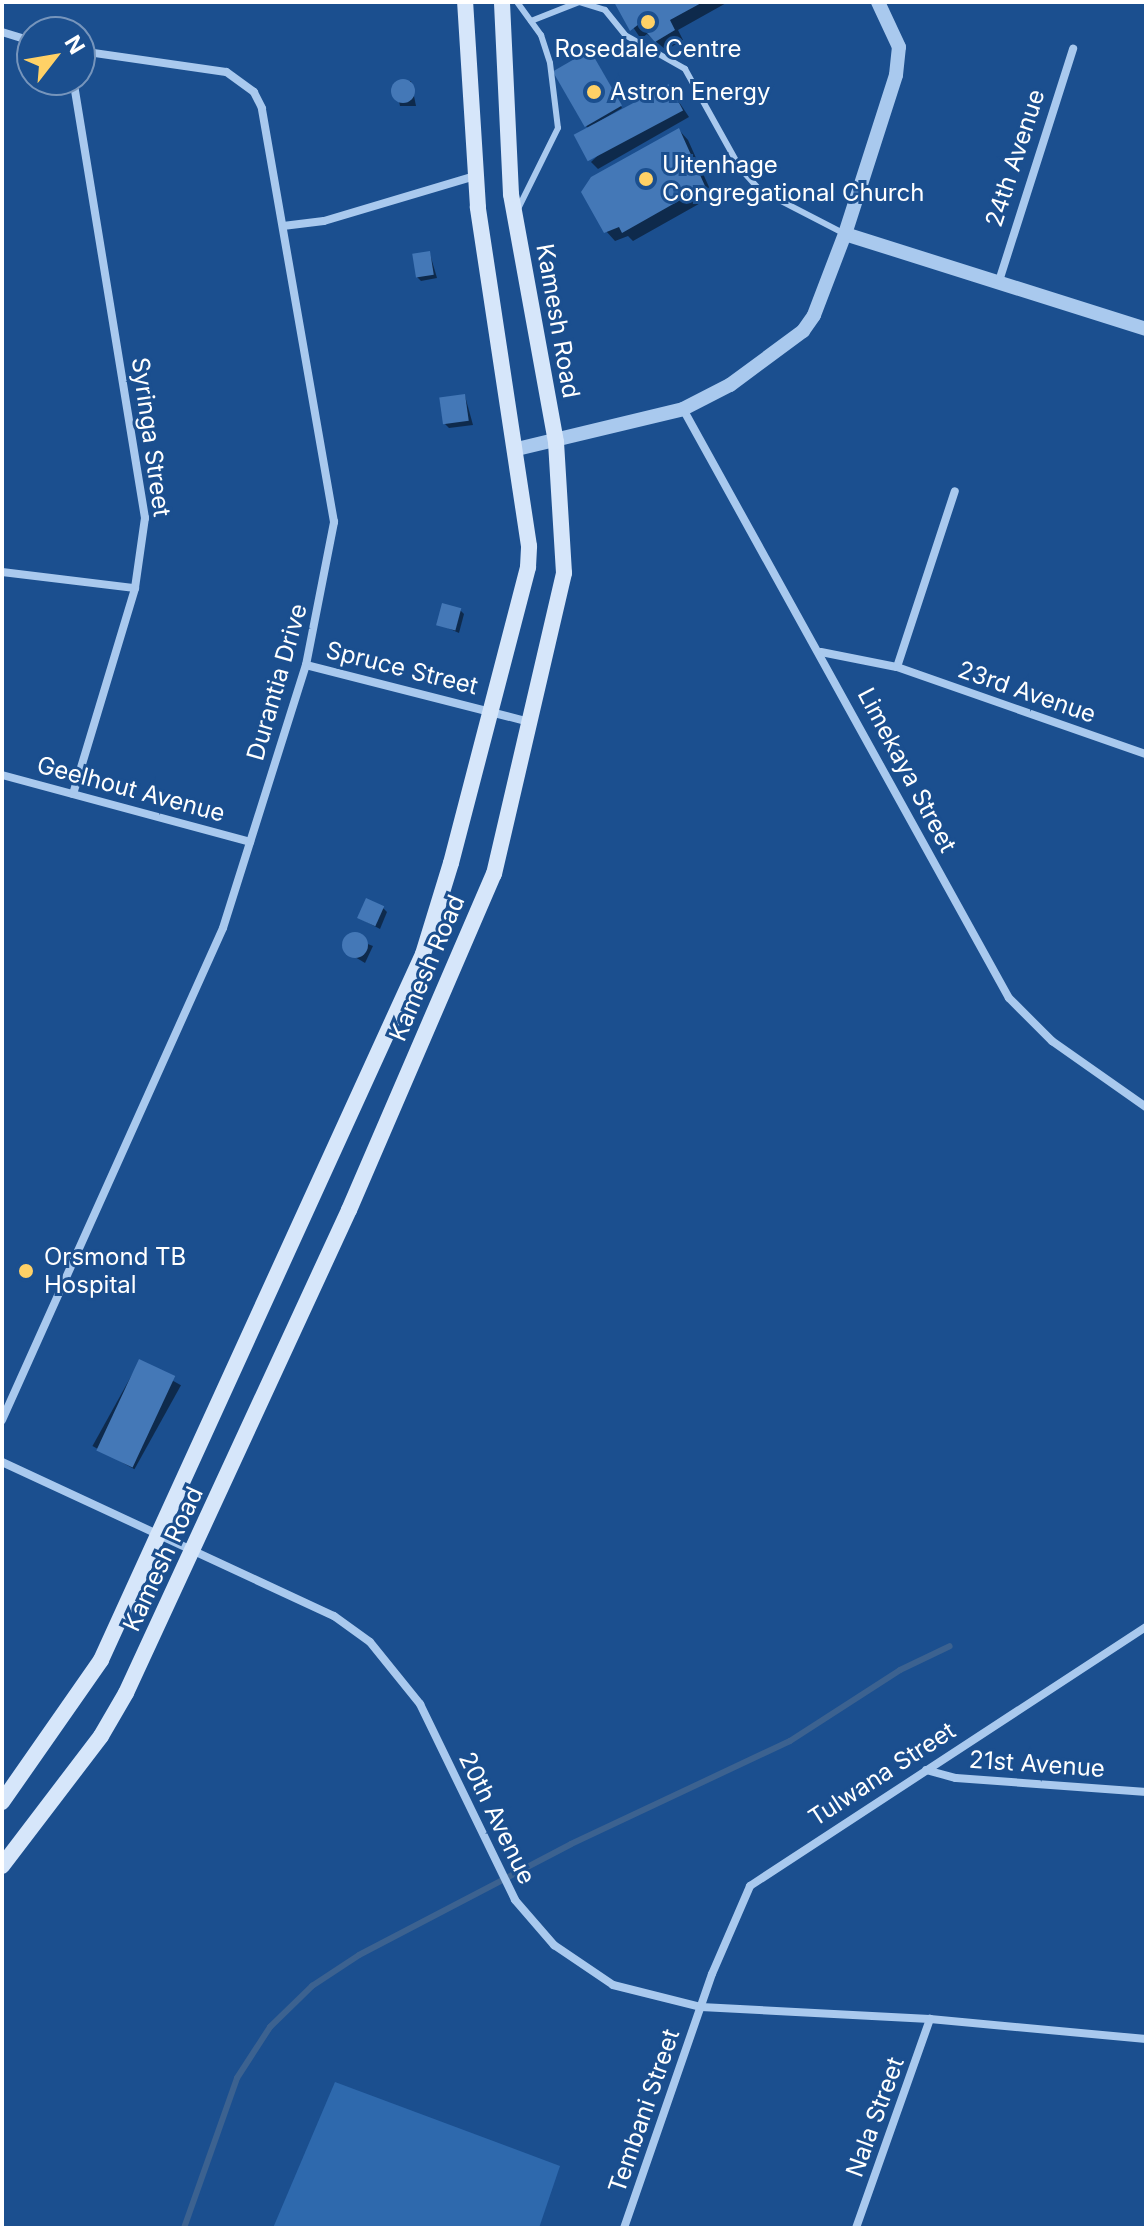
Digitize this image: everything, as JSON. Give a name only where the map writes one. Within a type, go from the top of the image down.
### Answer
[{"type":"main road","name":"Kamesh Road","points":[[2,1802],[101,1660],[434,928],[528,567],[517,449],[476,176],[465,2]]},
{"type":"main road","name":"Kamesh Road","points":[[2,1866],[101,1736],[195,1551],[494,874],[564,573],[556,442],[515,215],[502,2]]},
{"type":"street","points":[[517,449],[683,409],[730,385],[803,331],[814,315],[845,234],[898,60],[899,47],[878,2]]},
{"type":"street","name":"24th Avenue","points":[[999,281],[1073,49]]},
{"type":"street","name":"Durantia Drive","points":[[2,1420],[223,928],[306,665],[334,522],[262,108],[243,82],[189,63],[96,53]]},
{"type":"street","name":"Syringa Street","points":[[73,794],[135,588],[145,518],[76,96]]},
{"type":"street","points":[[283,226],[324,221],[476,176]]},
{"type":"street","points":[[845,234],[1146,329]]},
{"type":"street","name":"Limekaya Street","points":[[683,409],[821,652],[1009,998],[1052,1041],[1146,1107]]},
{"type":"street","points":[[897,667],[955,491]]},
{"type":"street","points":[[2,572],[135,588]]},
{"type":"street","name":"23rd Avenue","points":[[821,652],[897,667],[1145,752]]},
{"type":"street","name":"Spruce Street","points":[[306,665],[531,722]]},
{"type":"street","name":"Geelhout Avenue","points":[[2,775],[250,842]]},
{"type":"street","name":"20th Avenue","points":[[2,1462],[334,1616],[382,1653],[420,1704],[509,1892],[554,1945],[613,1985],[701,2007],[930,2019],[1146,2039]]},
{"type":"street","name":"Tulwana Street","points":[[701,2007],[750,1886],[1146,1627]]},
{"type":"street","name":"21st Avenue","points":[[926,1770],[956,1778],[1146,1792]]},
{"type":"street","name":"Tembani Street","points":[[624,2228],[701,2007]]},
{"type":"street","name":"Nala Street","points":[[856,2228],[930,2019]]},
{"type":"lane","points":[[515,215],[556,139],[550,63],[541,35],[517,2]]},
{"type":"lane","points":[[531,21],[579,2],[605,10],[625,35],[685,69],[740,168],[760,190],[845,234]]},
{"type":"shaded area","points":[[335,2082],[560,2166],[539,2228],[273,2228]]},
{"type":"building","name":"Rosedale Centre","points":[[614,2],[703,2],[670,20],[675,30],[655,42],[639,24],[630,31]]},
{"type":"building","points":[[590,50],[622,105],[585,127],[553,72]]},
{"type":"building","points":[[403,79],[414,86],[415,91],[408,102],[403,103],[392,96],[391,91],[398,80]]},
{"type":"building","points":[[669,84],[683,110],[588,161],[574,135]]},
{"type":"building","name":"Uitenhage Congregational Church","points":[[679,128],[705,186],[622,233],[619,227],[604,233],[581,192],[591,177]]},
{"type":"building","points":[[430,251],[434,275],[416,278],[412,254]]},
{"type":"building","points":[[465,394],[469,421],[443,424],[439,398]]},
{"type":"building","points":[[442,603],[461,608],[455,630],[436,625]]},
{"type":"building","points":[[366,898],[384,906],[375,926],[357,918]]},
{"type":"building","points":[[355,932],[364,936],[368,945],[364,954],[355,958],[346,954],[342,945],[346,936]]},
{"type":"building","points":[[139,1359],[175,1376],[133,1467],[96,1451]]},
{"type":"waterway","points":[[184,2228],[237,2078],[270,2027],[312,1986],[359,1955],[571,1844],[790,1741],[900,1670],[950,1646]]},
{"type":"place","name":"Rosedale Centre","points":[[648,22]]},
{"type":"place","name":"Astron Energy","points":[[594,92]]},
{"type":"place","name":"Uitenhage Congregational Church","points":[[646,179]]},
{"type":"place","name":"Orsmond TB Hospital","points":[[26,1271]]}]
